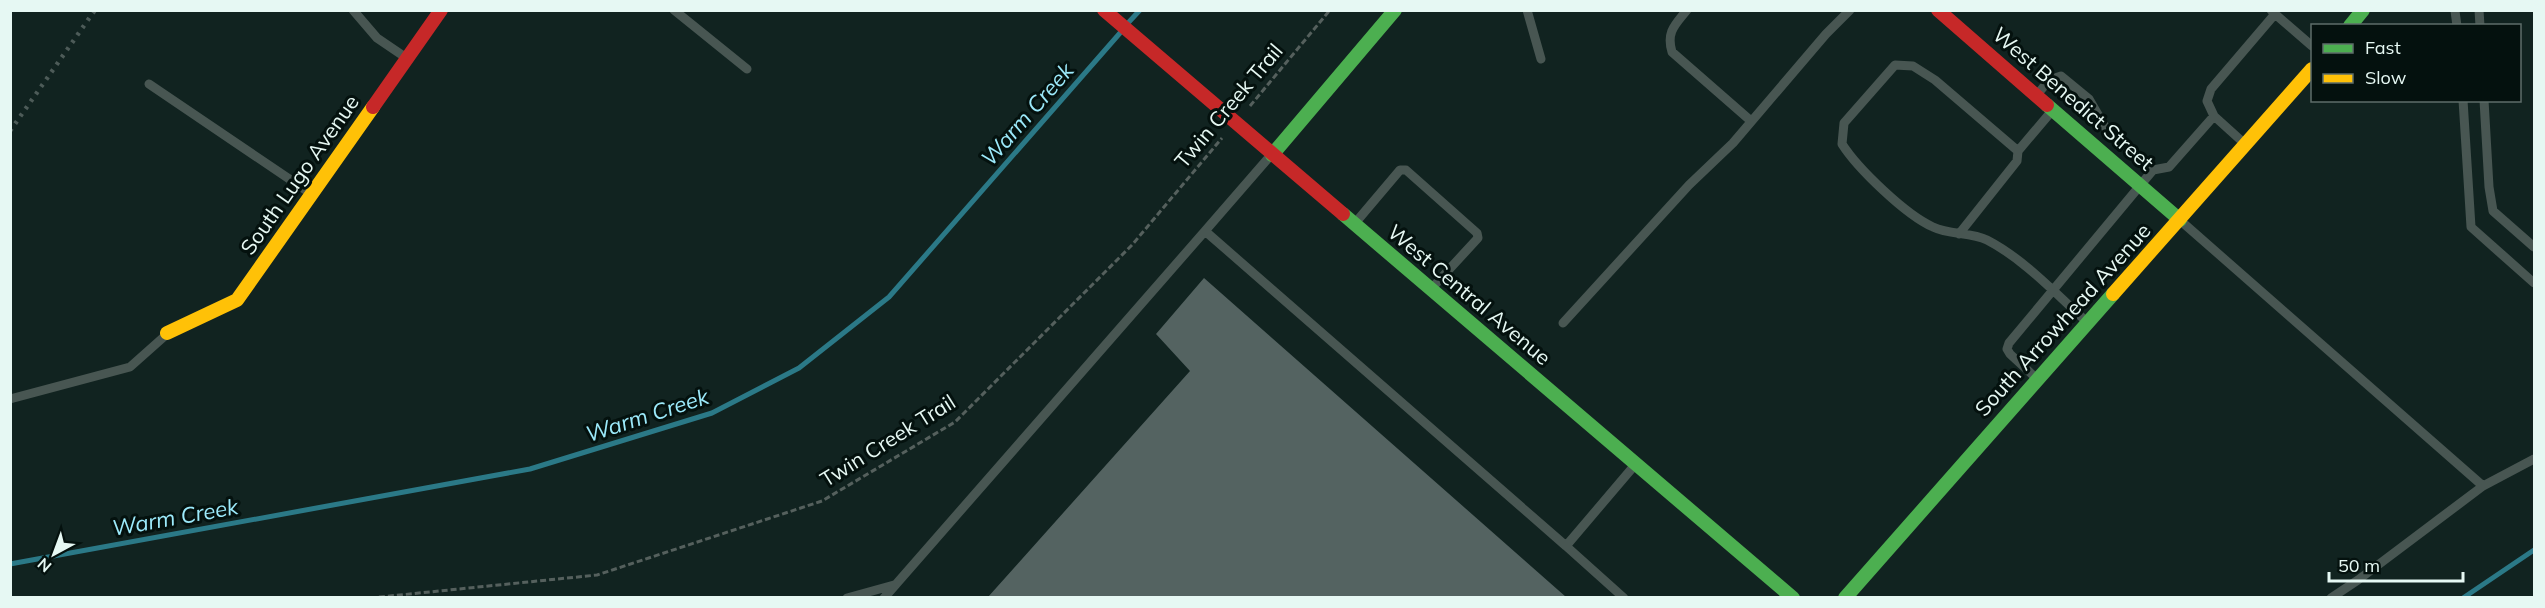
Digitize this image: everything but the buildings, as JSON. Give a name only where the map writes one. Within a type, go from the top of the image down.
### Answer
[{"type":"street","name":"South Lugo Avenue","points":[[167,333],[237,300],[441,10]]},
{"type":"street","name":"West Central Avenue","points":[[1104,10],[1793,597]]},
{"type":"street","points":[[1272,155],[1395,10]]},
{"type":"street","name":"West Benedict Street","points":[[1938,10],[2180,220]]},
{"type":"street","points":[[2352,24],[2363,10]]},
{"type":"street","name":"South Arrowhead Avenue","points":[[1845,597],[2311,71]]},
{"type":"lane","points":[[353,10],[377,38],[407,59]]},
{"type":"lane","points":[[674,10],[747,69]]},
{"type":"lane","points":[[1527,10],[1541,59]]},
{"type":"lane","points":[[1687,10],[1670,32],[1668,40],[1671,52],[1751,121]]},
{"type":"lane","points":[[1563,323],[1689,185],[1733,142],[1826,34],[1850,10]]},
{"type":"lane","points":[[2246,144],[2214,116],[2207,101],[2211,89],[2273,12],[2311,44]]},
{"type":"lane","points":[[2018,151],[1935,80],[1913,66],[1895,65],[1844,123],[1842,144],[1853,161],[1916,217],[1934,228],[1985,239],[2017,260],[2088,323]]},
{"type":"lane","points":[[2036,95],[2049,80],[2061,76],[2089,99],[2108,130],[2153,170]]},
{"type":"lane","points":[[149,84],[312,194]]},
{"type":"lane","points":[[2463,102],[2471,228],[2535,283]]},
{"type":"lane","points":[[2484,102],[2489,187],[2493,211],[2535,247]]},
{"type":"lane","points":[[1959,234],[2017,162],[2018,151],[2053,110]]},
{"type":"lane","points":[[2038,380],[2007,349],[2009,343],[2153,170],[2169,167],[2214,116]]},
{"type":"lane","points":[[884,597],[1272,155]]},
{"type":"lane","points":[[1354,225],[1400,170],[1406,170],[1477,233],[1478,238],[1431,290]]},
{"type":"lane","points":[[2180,220],[2483,486]]},
{"type":"lane","points":[[1205,231],[1624,597]]},
{"type":"lane","points":[[10,399],[130,367],[167,333]]},
{"type":"lane","points":[[2331,597],[2358,580],[2483,486],[2535,459]]},
{"type":"lane","points":[[1566,546],[1636,464]]},
{"type":"lane","points":[[847,597],[895,585]]},
{"type":"path","name":"Twin Creek Trail","points":[[370,597],[597,575],[822,501],[955,422],[1132,245],[1330,10]]},
{"type":"waterway","name":"Warm Creek","points":[[1128,23],[1140,10]]},
{"type":"waterway","name":"Warm Creek","points":[[10,564],[530,469],[712,413],[799,368],[889,297],[1120,33]]},
{"type":"waterway","points":[[2463,598],[2534,550]]},
{"type":"railway","points":[[10,131],[95,10]]},
{"type":"traffic: fast","points":[[1272,155],[1395,10]]},
{"type":"traffic: fast","points":[[2352,24],[2363,10]]},
{"type":"traffic: fast","points":[[2047,105],[2180,220]]},
{"type":"traffic: fast","points":[[1343,214],[1793,598]]},
{"type":"traffic: fast","points":[[1845,598],[2113,294]]},
{"type":"traffic: slow","points":[[2113,294],[2311,70]]},
{"type":"traffic: slow","points":[[167,333],[237,300],[373,107]]},
{"type":"traffic: jam","points":[[373,107],[441,10]]},
{"type":"traffic: jam","points":[[1104,10],[1343,214]]},
{"type":"traffic: jam","points":[[1938,10],[2047,105]]}]
